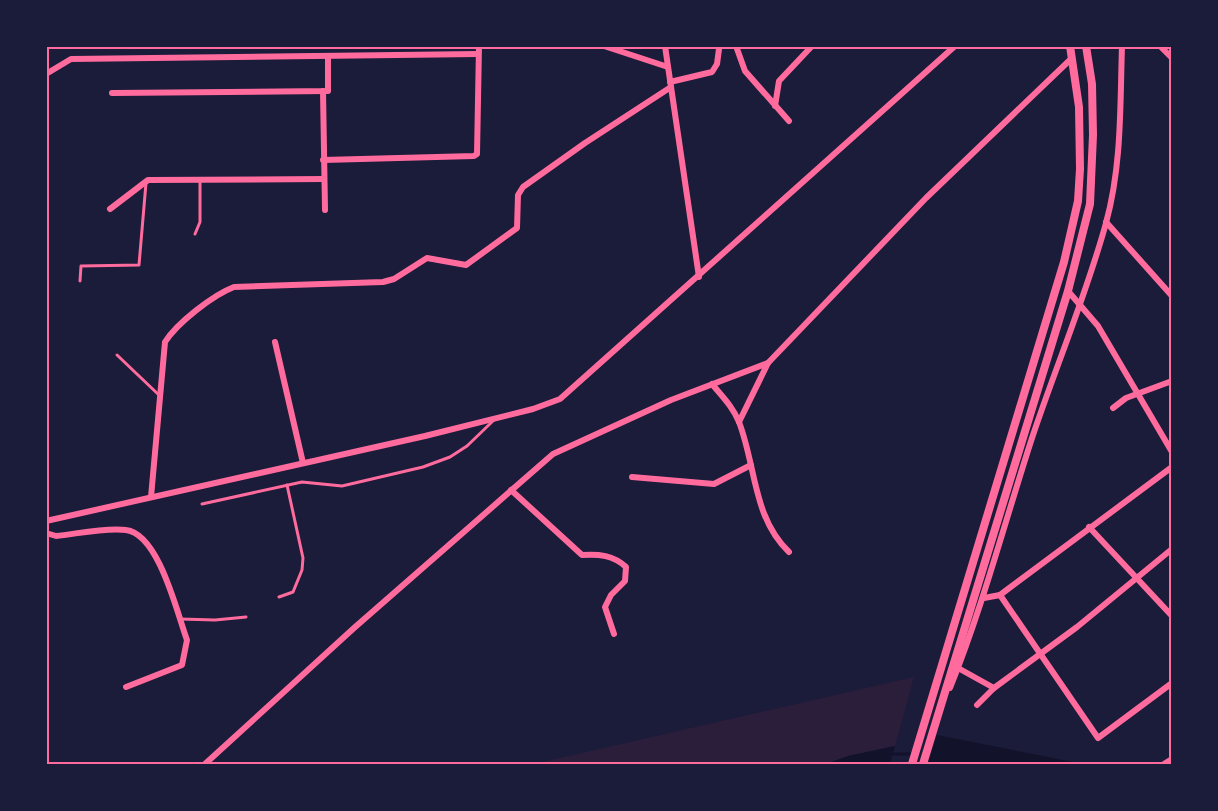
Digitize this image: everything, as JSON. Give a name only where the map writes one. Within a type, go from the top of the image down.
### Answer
[{"type":"main road","points":[[912,765],[1064,262],[1078,201],[1079,107],[1070,46]]},
{"type":"main road","points":[[1073,58],[1081,46]]},
{"type":"main road","points":[[923,765],[1068,291],[1090,204],[1092,84],[1086,46]]},
{"type":"street","points":[[320,46],[320,56]]},
{"type":"street","points":[[432,46],[432,55]]},
{"type":"street","points":[[323,160],[474,156],[477,154],[479,46]]},
{"type":"street","points":[[604,46],[668,67]]},
{"type":"street","points":[[665,46],[699,277]]},
{"type":"street","points":[[736,46],[745,71],[789,120]]},
{"type":"street","points":[[775,106],[779,81],[812,46]]},
{"type":"street","points":[[46,521],[496,418],[540,407],[560,399],[955,46]]},
{"type":"street","points":[[937,719],[984,598],[1033,436],[1072,330],[1106,222],[1119,141],[1122,46]]},
{"type":"street","points":[[1160,46],[1172,58]]},
{"type":"street","points":[[151,497],[165,342],[172,332],[221,291],[234,287],[383,282],[394,279],[428,258],[466,265],[517,228],[518,195],[523,187],[670,84],[712,72],[717,63],[719,49]]},
{"type":"street","points":[[46,74],[71,59],[478,54]]},
{"type":"street","points":[[112,93],[323,91],[329,88],[328,56]]},
{"type":"street","points":[[739,422],[768,363],[926,198],[1073,58]]},
{"type":"street","points":[[323,91],[325,210]]},
{"type":"street","points":[[110,209],[146,181],[324,179]]},
{"type":"street","points":[[1106,222],[1172,296]]},
{"type":"street","points":[[1068,291],[1098,326],[1172,452]]},
{"type":"street","points":[[275,342],[303,463]]},
{"type":"street","points":[[205,765],[553,453],[671,400],[768,363]]},
{"type":"street","points":[[1113,408],[1126,398],[1172,381]]},
{"type":"street","points":[[712,384],[728,403],[739,422],[770,530],[789,552]]},
{"type":"street","points":[[632,477],[714,484],[750,465]]},
{"type":"street","points":[[984,598],[1000,595],[1172,467]]},
{"type":"street","points":[[511,490],[582,555],[598,554],[617,559],[626,567],[625,581],[611,595],[605,607],[614,634]]},
{"type":"street","points":[[1089,527],[1172,616]]},
{"type":"street","points":[[46,533],[56,536],[127,530],[144,540],[157,556],[187,640],[182,665],[126,687]]},
{"type":"street","points":[[977,705],[993,688],[1040,654],[1172,549]]},
{"type":"street","points":[[1000,595],[1098,738],[1171,684]]},
{"type":"street","points":[[958,668],[993,688]]},
{"type":"street","points":[[1164,765],[1172,759]]},
{"type":"lane","points":[[195,234],[200,222],[200,180]]},
{"type":"lane","points":[[81,281],[81,266],[140,265],[146,181]]},
{"type":"lane","points":[[117,355],[161,397]]},
{"type":"lane","points":[[202,504],[302,482],[342,486],[423,467],[450,457],[467,446],[496,418]]},
{"type":"lane","points":[[279,597],[293,591],[302,570],[303,558],[287,485]]},
{"type":"lane","points":[[180,619],[215,620],[246,617]]},
{"type":"shaded area","points":[[914,677],[895,746],[848,756],[826,764],[534,764]]},
{"type":"shaded area","points":[[937,735],[1083,764],[928,764]]},
{"type":"shaded area","points":[[895,746],[890,764],[826,764],[848,756]]},
{"type":"waterway","points":[[891,754],[914,754]]}]
